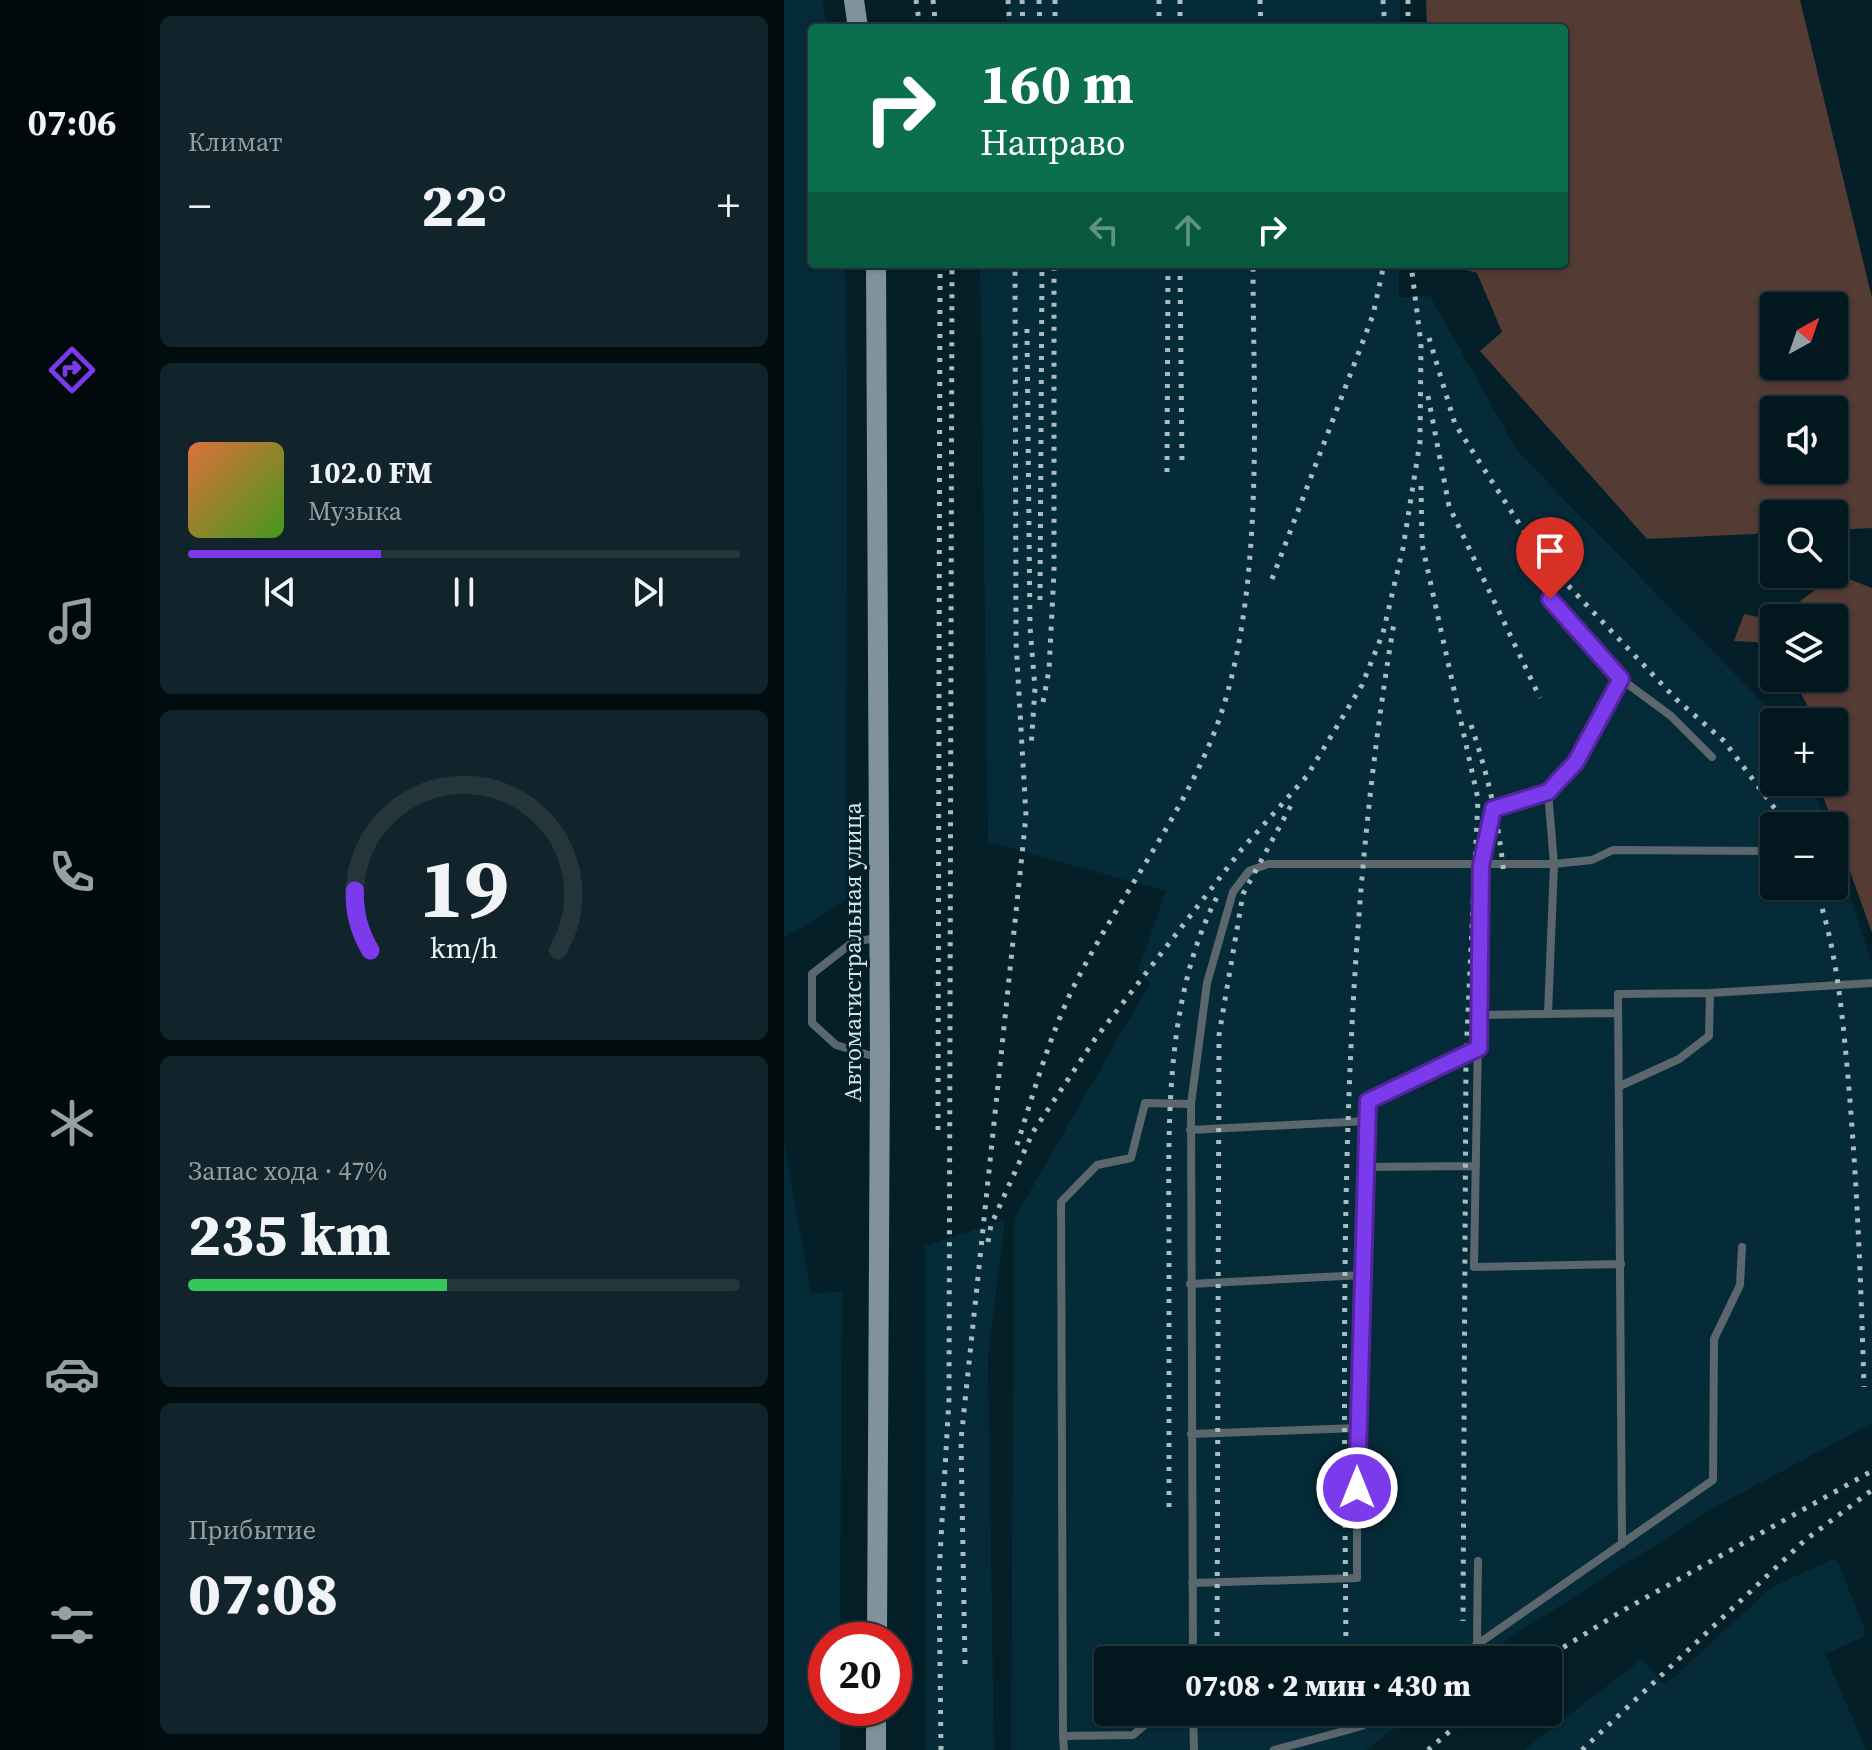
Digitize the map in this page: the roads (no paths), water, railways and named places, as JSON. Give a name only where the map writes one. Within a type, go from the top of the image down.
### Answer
[{"type":"main road","points":[[854,0],[857,24]]},
{"type":"main road","name":"Автомагистральная улица","points":[[876,268],[880,1058],[877,1622]]},
{"type":"main road","points":[[876,1726],[876,1750]]},
{"type":"lane","points":[[1550,599],[1621,679],[1671,716],[1712,757]]},
{"type":"lane","points":[[1621,679],[1576,762],[1548,792],[1493,809],[1481,866],[1474,1267],[1621,1264]]},
{"type":"lane","points":[[1548,792],[1554,864],[1548,1014]]},
{"type":"lane","points":[[1193,1646],[1191,1104],[1207,983],[1233,892],[1249,871],[1268,864],[1481,866],[1592,860],[1613,850],[1760,851]]},
{"type":"lane","points":[[878,938],[853,942],[812,974],[812,1023],[836,1045],[880,1058]]},
{"type":"lane","points":[[1622,1544],[1618,1432],[1621,1264],[1618,994],[1710,993],[1872,983]]},
{"type":"lane","points":[[1620,1086],[1679,1059],[1709,1036],[1710,993]]},
{"type":"lane","points":[[1480,1015],[1617,1013]]},
{"type":"lane","points":[[1192,1583],[1357,1578],[1357,1428],[1368,1101],[1479,1048]]},
{"type":"lane","points":[[1064,1750],[1061,1202],[1097,1165],[1131,1158],[1145,1103],[1191,1104]]},
{"type":"lane","points":[[1190,1130],[1367,1121]]},
{"type":"lane","points":[[1366,1167],[1476,1166]]},
{"type":"lane","points":[[1472,1646],[1713,1480],[1714,1339],[1740,1285],[1742,1247]]},
{"type":"lane","points":[[1190,1284],[1363,1275]]},
{"type":"lane","points":[[1191,1434],[1357,1428]]},
{"type":"lane","points":[[1477,1642],[1478,1561]]},
{"type":"lane","points":[[1063,1736],[1133,1735],[1144,1726]]},
{"type":"lane","points":[[1193,1726],[1194,1750]]},
{"type":"lane","points":[[1274,1750],[1362,1726]]},
{"type":"railway","points":[[916,0],[919,24]]},
{"type":"railway","points":[[933,0],[936,24]]},
{"type":"railway","points":[[1008,0],[1010,24]]},
{"type":"railway","points":[[1022,0],[1023,24]]},
{"type":"railway","points":[[1039,0],[1040,24]]},
{"type":"railway","points":[[1055,0],[1055,24]]},
{"type":"railway","points":[[1159,0],[1159,24]]},
{"type":"railway","points":[[1180,0],[1180,24]]},
{"type":"railway","points":[[1260,0],[1261,24]]},
{"type":"railway","points":[[1383,0],[1385,24]]},
{"type":"railway","points":[[1408,0],[1408,24]]},
{"type":"railway","points":[[938,1130],[940,268]]},
{"type":"railway","points":[[941,1750],[939,1574],[949,1399],[952,268]]},
{"type":"railway","points":[[965,1664],[961,1440],[1026,816],[1016,642],[1015,268]]},
{"type":"railway","points":[[1040,600],[1042,268]]},
{"type":"railway","points":[[1043,702],[1049,670],[1054,572],[1054,268]]},
{"type":"railway","points":[[1167,472],[1168,268]]},
{"type":"railway","points":[[1180,268],[1182,465]]},
{"type":"railway","points":[[1017,1145],[1044,1061],[1077,980],[1196,774],[1228,690],[1241,632],[1253,508],[1253,268]]},
{"type":"railway","points":[[1272,579],[1373,315],[1383,268]]},
{"type":"railway","points":[[988,1242],[991,1225],[1033,1132],[1095,1039],[1242,849],[1307,776],[1362,685],[1383,633],[1403,548],[1420,442],[1421,344],[1412,268]]},
{"type":"railway","points":[[1027,329],[1030,627],[1035,688],[1031,748]]},
{"type":"railway","points":[[1429,338],[1455,424],[1540,556],[1676,699],[1724,741],[1777,812]]},
{"type":"railway","points":[[1428,396],[1449,506],[1540,698]]},
{"type":"railway","points":[[1421,486],[1422,544],[1478,799],[1466,1055],[1463,1621]]},
{"type":"railway","points":[[1346,1646],[1345,1270],[1353,1011],[1375,752],[1394,623]]},
{"type":"railway","points":[[1471,725],[1492,799],[1504,876]]},
{"type":"railway","points":[[1217,1646],[1219,1035],[1243,894],[1294,800]]},
{"type":"railway","points":[[1169,1507],[1172,1070],[1187,979],[1200,936],[1218,895]]},
{"type":"railway","points":[[1819,900],[1834,957],[1843,1029],[1856,1193],[1864,1387]]},
{"type":"railway","points":[[1562,1648],[1622,1611],[1872,1471]]},
{"type":"railway","points":[[1582,1750],[1804,1541],[1872,1490]]},
{"type":"railway","points":[[1428,1750],[1456,1726]]}]
